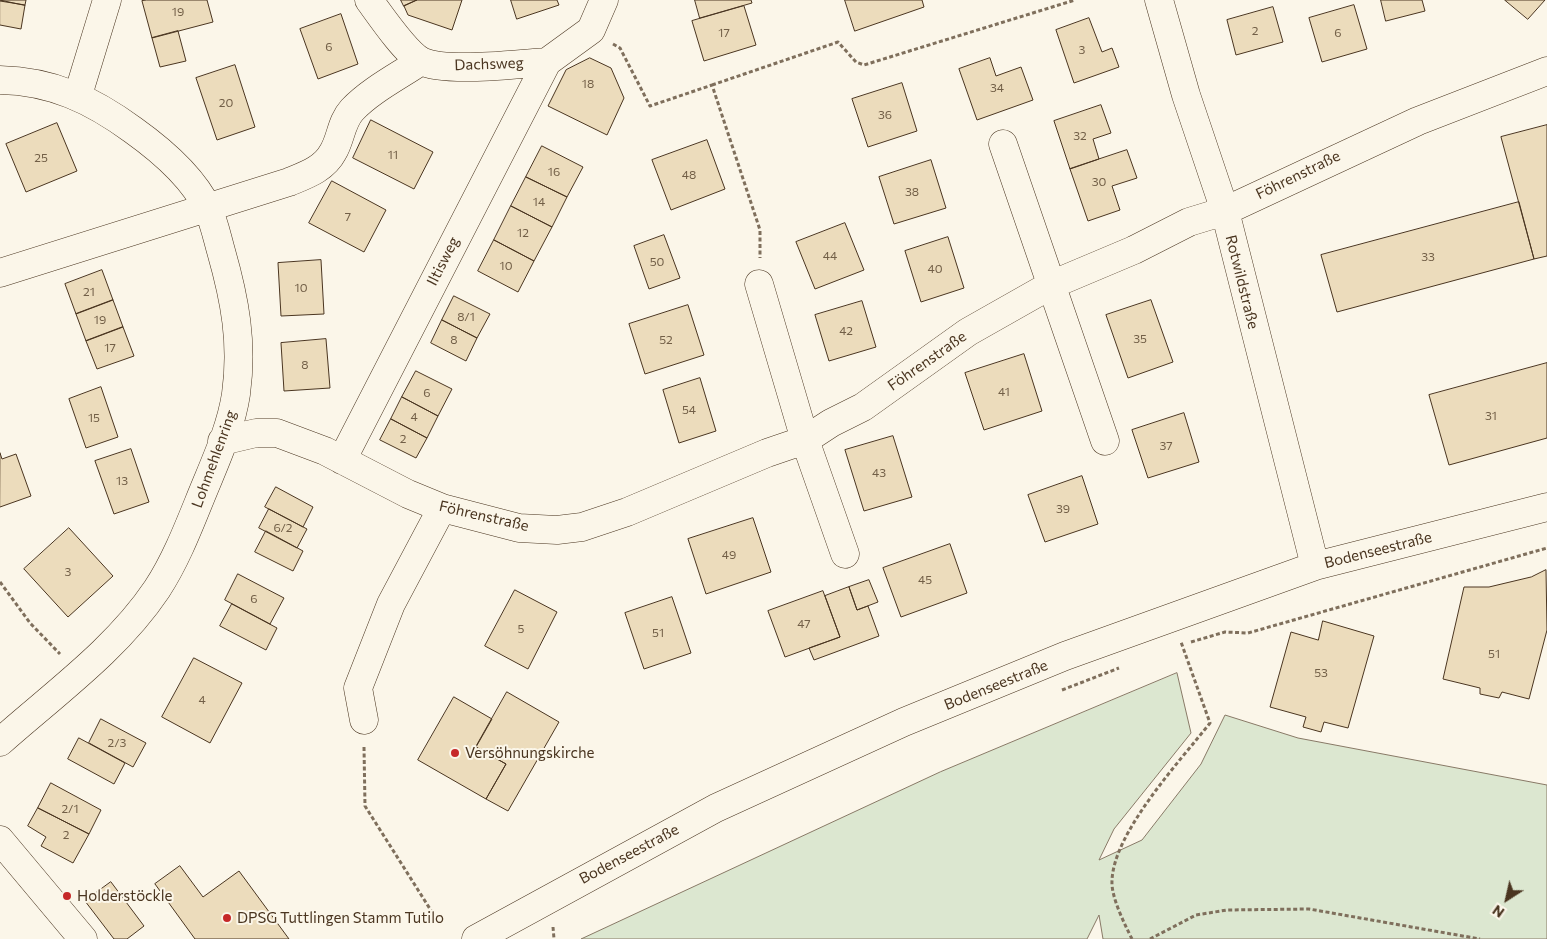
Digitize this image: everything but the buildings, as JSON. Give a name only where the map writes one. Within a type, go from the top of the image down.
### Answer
[{"type":"street","points":[[78,95],[107,0]]},
{"type":"street","points":[[0,273],[208,208],[315,172],[333,153],[350,112],[361,102],[421,61],[392,32],[369,0]]},
{"type":"street","points":[[547,62],[591,30],[604,0]]},
{"type":"street","name":"Rotwildstraße","points":[[1159,0],[1186,95],[1224,211],[1315,566]]},
{"type":"street","name":"Dachsweg","points":[[421,61],[450,67],[547,62]]},
{"type":"street","name":"Iltisweg","points":[[342,460],[547,62]]},
{"type":"street","name":"Föhrenstraße","points":[[222,441],[256,433],[278,433],[325,451],[442,508],[519,528],[557,530],[582,527],[628,512],[767,453],[805,440],[831,423],[863,407],[968,332],[1051,285],[1134,250],[1189,222],[1224,211],[1326,162],[1418,121],[1547,71]]},
{"type":"street","name":"Lohmehlenring","points":[[0,80],[18,80],[78,95],[112,115],[160,149],[182,172],[208,208],[230,284],[240,336],[236,395],[222,441],[186,534],[157,589],[114,641],[0,742]]},
{"type":"street","points":[[1003,144],[1105,441]]},
{"type":"street","points":[[759,284],[805,440],[845,554]]},
{"type":"street","name":"Bodenseestraße","points":[[476,939],[716,808],[904,722],[1065,656],[1315,566],[1547,507]]},
{"type":"street","points":[[364,720],[358,688],[391,604],[442,508]]},
{"type":"street","points":[[0,840],[83,939]]},
{"type":"path","points":[[591,30],[620,48],[650,106],[838,42],[856,62],[864,65],[1075,0]]},
{"type":"path","points":[[712,85],[760,230],[759,284]]},
{"type":"path","points":[[1173,648],[1225,632],[1248,633],[1547,548]]},
{"type":"path","points":[[0,582],[30,623],[78,673]]},
{"type":"path","points":[[1132,939],[1123,922],[1111,882],[1120,846],[1150,801],[1210,723],[1172,618]]},
{"type":"path","points":[[1056,692],[1128,665]]},
{"type":"path","points":[[364,720],[365,806],[437,920]]},
{"type":"path","points":[[1150,939],[1196,915],[1227,910],[1291,909],[1309,909],[1480,939]]},
{"type":"path","points":[[547,933],[561,922]]},
{"type":"green space","points":[[1177,673],[1191,733],[1114,829],[1099,860],[1142,840],[1201,764],[1225,715],[1298,738],[1547,785],[1547,939],[1103,939],[1099,915],[1087,939],[581,939],[940,772]]},
{"type":"place","name":"Versöhnungskirche","points":[[455,753]]},
{"type":"place","name":"Holderstöckle","points":[[67,896]]},
{"type":"place","name":"DPSG Tuttlingen Stamm Tutilo","points":[[227,918]]}]
